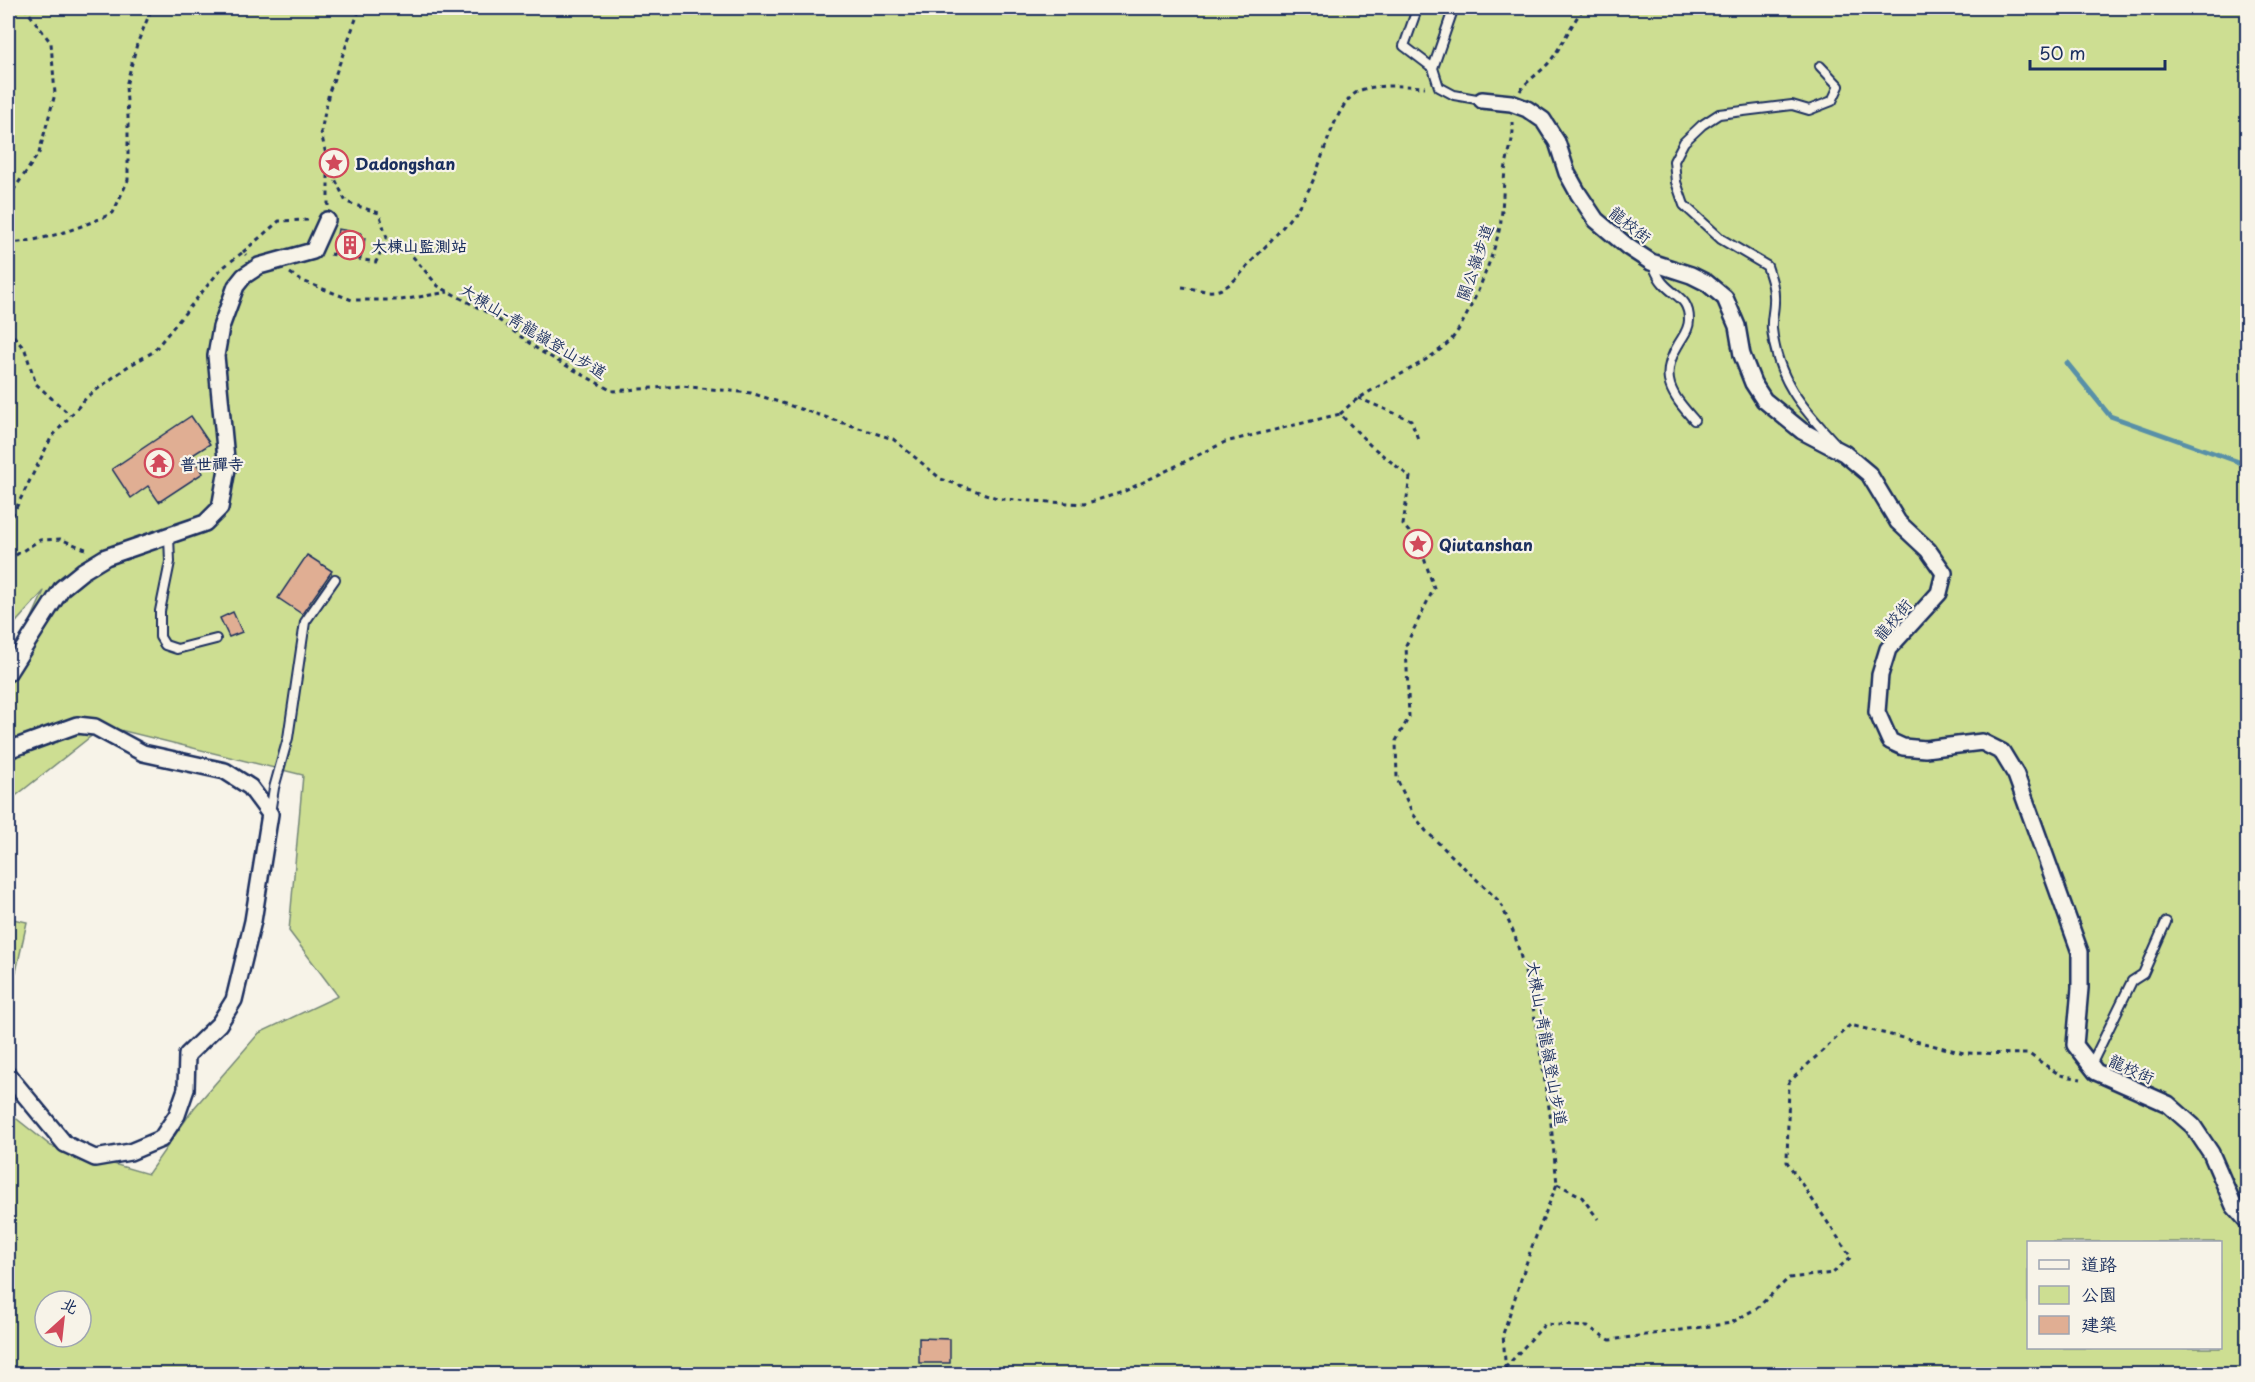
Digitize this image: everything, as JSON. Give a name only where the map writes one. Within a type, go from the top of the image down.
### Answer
[{"type":"street","name":"龍校街","points":[[1482,100],[1511,103],[1527,109],[1543,120],[1557,142],[1567,173],[1596,220],[1651,262],[1691,274],[1707,283],[1725,298],[1737,326],[1742,355],[1753,383],[1764,400],[1802,431],[1844,453],[1869,474],[1898,522],[1928,550],[1944,573],[1939,593],[1888,649],[1880,675],[1877,712],[1890,741],[1903,747],[1925,749],[1982,742],[2002,752],[2011,767],[2045,852],[2080,952],[2080,988],[2075,1045],[2093,1069],[2168,1104],[2193,1126],[2211,1154],[2234,1206],[2247,1222]]},
{"type":"street","points":[[8,673],[62,588],[83,571],[106,557],[204,523],[220,508],[227,469],[216,356],[221,327],[236,286],[244,276],[259,266],[313,251],[327,220]]},
{"type":"street","points":[[8,750],[76,725],[95,727],[143,753],[225,771],[250,787],[270,814],[253,921],[234,1000],[219,1024],[187,1055],[186,1089],[177,1115],[161,1139],[130,1152],[95,1158],[81,1153],[65,1144],[8,1075]]},
{"type":"lane","points":[[1433,68],[1453,10]]},
{"type":"lane","points":[[1414,15],[1404,46],[1433,68],[1439,87],[1454,95],[1482,100]]},
{"type":"lane","points":[[1820,66],[1839,86],[1832,101],[1809,110],[1792,105],[1719,114],[1702,125],[1684,142],[1674,161],[1676,182],[1684,205],[1721,239],[1767,266],[1773,283],[1772,326],[1776,353],[1785,380],[1806,413],[1844,453]]},
{"type":"lane","points":[[1651,262],[1662,282],[1686,302],[1688,327],[1671,359],[1668,376],[1673,396],[1694,420]]},
{"type":"lane","points":[[170,536],[170,562],[160,611],[160,637],[165,645],[177,650],[216,639]]},
{"type":"lane","points":[[270,814],[274,788],[288,738],[305,622],[335,579]]},
{"type":"lane","points":[[2093,1069],[2132,981],[2143,974],[2166,922]]},
{"type":"path","points":[[8,198],[39,153],[54,94],[51,43],[26,8]]},
{"type":"path","points":[[8,243],[25,242],[69,232],[113,213],[128,180],[126,86],[137,44],[152,8]]},
{"type":"path","points":[[313,251],[376,262],[387,238],[379,213],[346,202],[328,164],[321,132],[329,92],[360,8]]},
{"type":"path","points":[[1511,103],[1525,83],[1550,62],[1584,8]]},
{"type":"path","points":[[1182,287],[1214,291],[1229,285],[1269,242],[1295,212],[1311,185],[1339,114],[1348,99],[1361,90],[1395,86],[1439,87]]},
{"type":"path","name":"關公嶺步道","points":[[1340,414],[1358,398],[1434,354],[1451,340],[1469,311],[1486,270],[1501,222],[1505,175],[1514,139],[1511,103]]},
{"type":"path","points":[[243,252],[279,221],[327,220],[328,164]]},
{"type":"path","name":"大棟山-青龍嶺登山步道","points":[[387,238],[408,251],[438,286],[492,315],[540,351],[612,391],[681,386],[751,393],[893,439],[941,479],[1000,499],[1084,504],[1123,492],[1225,442],[1340,414],[1370,446],[1410,477],[1403,525],[1418,543],[1434,588],[1407,645],[1409,717],[1396,741],[1396,779],[1413,814],[1426,831],[1500,902],[1515,936],[1531,994],[1550,1114],[1557,1184],[1531,1250],[1503,1334],[1506,1374]]},
{"type":"path","points":[[274,262],[300,280],[352,300],[401,300],[449,292]]},
{"type":"path","points":[[8,524],[51,438],[95,391],[127,367],[153,352],[215,277]]},
{"type":"path","points":[[8,329],[25,350],[36,384],[70,416]]},
{"type":"path","points":[[1358,398],[1411,420],[1418,439]]},
{"type":"path","points":[[8,560],[40,540],[60,539],[106,557]]},
{"type":"path","points":[[1504,1369],[1545,1324],[1587,1327],[1610,1340],[1731,1323],[1757,1308],[1789,1278],[1833,1273],[1851,1257],[1787,1162],[1789,1082],[1850,1025],[1964,1053],[2029,1054],[2060,1075],[2084,1079],[2093,1069]]},
{"type":"path","points":[[1557,1184],[1581,1196],[1598,1219]]},
{"type":"green space","points":[[8,8],[2247,8],[2247,1374],[8,1374],[8,1112],[51,1146],[148,1174],[194,1108],[259,1033],[338,996],[289,931],[303,775],[104,726],[8,802],[8,671],[44,591],[8,631]]},
{"type":"green space","points":[[8,918],[27,922],[16,972],[8,972]]},
{"type":"building","name":"大棟山監測站","points":[[338,229],[361,233],[360,237],[365,238],[361,258],[334,253]]},
{"type":"building","name":"普世禪寺","points":[[191,416],[210,444],[191,456],[203,473],[159,502],[148,486],[131,498],[112,469]]},
{"type":"building","points":[[307,555],[332,571],[302,614],[278,598]]},
{"type":"building","points":[[233,612],[242,632],[229,637],[220,618]]},
{"type":"building","points":[[919,1338],[950,1339],[950,1363],[919,1363]]},
{"type":"waterway","points":[[2067,363],[2110,416],[2239,462],[2248,468]]},
{"type":"place","name":"Dadongshan","points":[[334,163]]},
{"type":"place","name":"大棟山監測站","points":[[350,245]]},
{"type":"place","name":"普世禪寺","points":[[159,463]]},
{"type":"place","name":"Qiutanshan","points":[[1418,544]]}]
